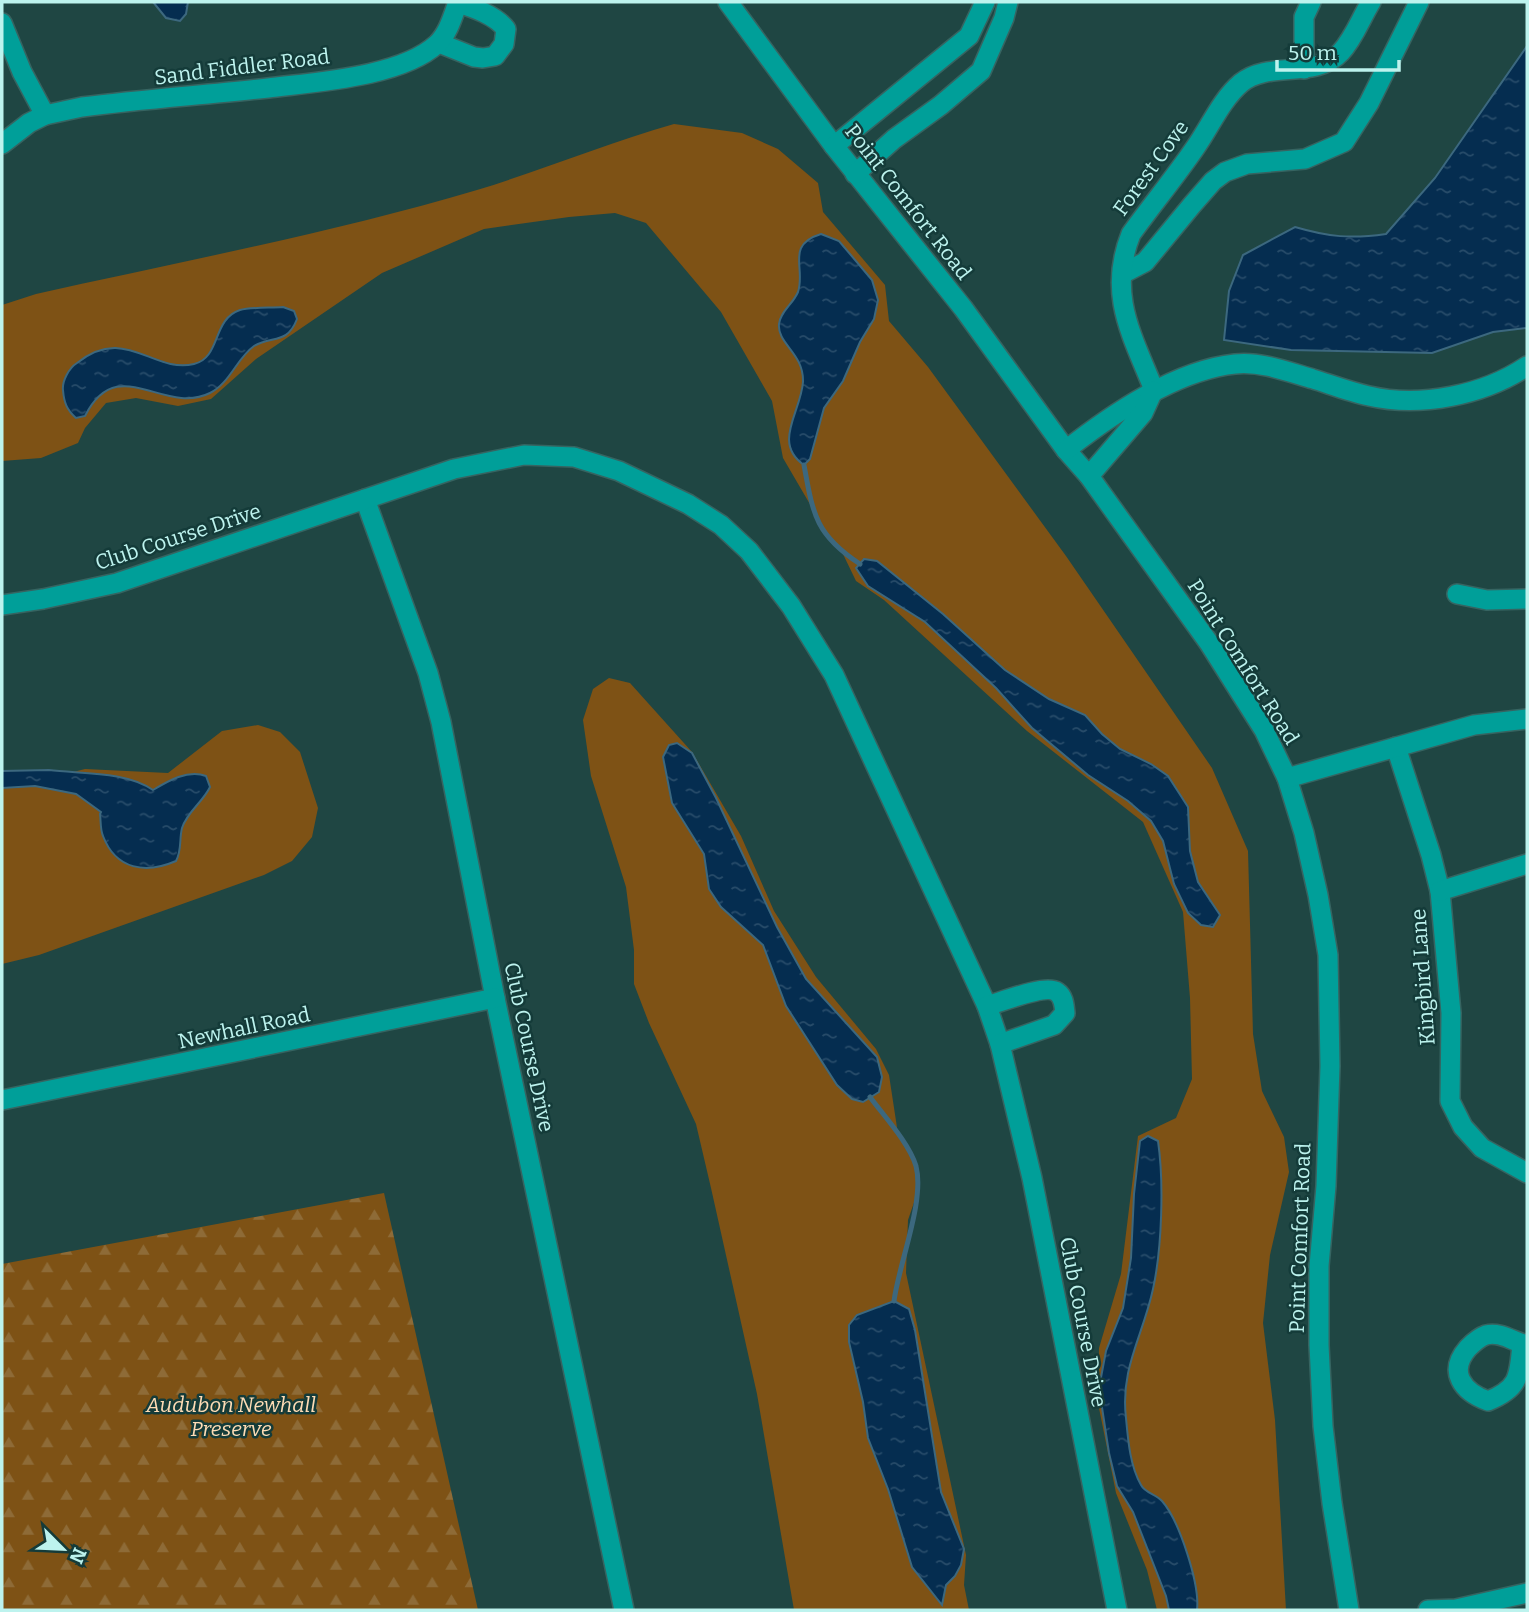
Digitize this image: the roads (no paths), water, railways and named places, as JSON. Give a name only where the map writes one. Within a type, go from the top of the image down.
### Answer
[{"type":"street","points":[[458,2],[501,22],[506,29],[503,44],[495,56],[483,58],[439,43],[458,2]]},
{"type":"street","name":"Point Comfort Road","points":[[728,2],[855,174],[963,309],[1066,450],[1089,476],[1209,643],[1264,730],[1287,778],[1304,833],[1328,955],[1329,1066],[1326,1186],[1319,1266],[1319,1345],[1327,1465],[1349,1610]]},
{"type":"street","points":[[834,146],[969,36],[985,2]]},
{"type":"street","points":[[855,174],[894,139],[975,77],[985,64],[1008,2]]},
{"type":"street","points":[[1304,69],[1304,17],[1311,2]]},
{"type":"street","name":"Forest Cove","points":[[1154,390],[1123,311],[1122,274],[1131,234],[1194,150],[1229,95],[1252,76],[1304,69],[1322,64],[1341,52],[1371,2]]},
{"type":"street","points":[[1122,274],[1145,262],[1213,181],[1225,172],[1247,164],[1305,159],[1344,142],[1369,103],[1419,2]]},
{"type":"street","points":[[2,23],[22,72],[44,115]]},
{"type":"street","points":[[969,36],[991,50]]},
{"type":"street","name":"Sand Fiddler Road","points":[[2,144],[44,115],[104,104],[274,87],[360,75],[405,63],[439,43]]},
{"type":"street","points":[[875,113],[894,139]]},
{"type":"street","points":[[1066,450],[1096,427],[1154,390],[1216,367],[1237,363],[1279,369],[1369,396],[1393,400],[1420,400],[1464,394],[1527,366]]},
{"type":"street","points":[[1089,476],[1143,413],[1154,390]]},
{"type":"street","name":"Club Course Drive","points":[[2,605],[117,583],[454,468],[524,455],[574,457],[620,471],[688,504],[721,525],[749,551],[791,606],[834,675],[987,1006],[1000,1044],[1032,1178],[1116,1610]]},
{"type":"street","name":"Club Course Drive","points":[[365,499],[428,673],[442,722],[495,998],[624,1610]]},
{"type":"street","points":[[1457,594],[1487,600],[1527,599]]},
{"type":"street","points":[[1287,778],[1474,725],[1527,719]]},
{"type":"street","name":"Kingbird Lane","points":[[1396,747],[1440,891],[1451,1013],[1450,1101],[1463,1127],[1482,1148],[1527,1173]]},
{"type":"street","points":[[1440,891],[1527,864]]},
{"type":"street","points":[[987,1006],[1047,989],[1059,994],[1064,1002],[1065,1013],[1054,1025],[1000,1044]]},
{"type":"street","name":"Newhall Road","points":[[2,1100],[495,998]]},
{"type":"street","points":[[1428,1610],[1456,1609],[1527,1593]]},
{"type":"water","points":[[153,2],[188,2],[186,14],[180,21],[166,18]]},
{"type":"water","points":[[1527,46],[1527,328],[1493,332],[1432,353],[1291,350],[1224,340],[1229,291],[1243,255],[1295,227],[1340,236],[1386,234],[1435,178]]},
{"type":"water","points":[[821,234],[839,241],[872,280],[878,300],[874,319],[860,342],[843,381],[824,408],[810,459],[804,465],[790,447],[789,437],[801,393],[802,372],[779,331],[779,324],[798,292],[799,258],[803,244]]},
{"type":"water","points":[[283,307],[294,311],[297,319],[289,333],[254,346],[223,383],[210,393],[192,398],[175,397],[127,386],[112,388],[98,397],[85,416],[76,418],[66,406],[63,386],[67,375],[74,365],[94,352],[110,348],[124,349],[165,363],[194,364],[209,354],[220,329],[231,315],[244,309]]},
{"type":"water","points":[[864,559],[877,561],[943,614],[1005,670],[1049,699],[1085,715],[1120,749],[1151,764],[1168,776],[1188,807],[1190,851],[1198,882],[1220,915],[1213,927],[1201,925],[1188,913],[1174,884],[1163,841],[1151,821],[1128,801],[1088,775],[1032,728],[996,688],[925,622],[868,586],[856,568]]},
{"type":"water","points":[[677,743],[692,753],[777,927],[806,979],[877,1057],[882,1077],[879,1092],[863,1102],[852,1099],[837,1085],[786,1006],[763,945],[721,907],[709,889],[704,854],[672,803],[663,757],[669,745]]},
{"type":"water","points":[[49,770],[117,776],[153,790],[178,777],[199,774],[206,776],[210,787],[184,822],[176,861],[143,868],[124,862],[116,856],[102,833],[101,812],[76,794],[35,786],[2,788],[2,771]]},
{"type":"water","points":[[1148,1136],[1158,1141],[1161,1176],[1160,1235],[1153,1289],[1126,1383],[1128,1435],[1137,1478],[1145,1490],[1162,1501],[1169,1510],[1181,1537],[1192,1569],[1197,1610],[1169,1610],[1133,1512],[1117,1486],[1099,1388],[1106,1351],[1123,1308],[1131,1258],[1140,1141]]},
{"type":"water","points":[[894,1301],[909,1309],[915,1330],[941,1492],[964,1549],[961,1565],[946,1585],[942,1605],[912,1567],[888,1489],[868,1438],[849,1342],[849,1325],[857,1315]]},
{"type":"waterway","points":[[804,465],[814,511],[825,533],[860,564]]},
{"type":"waterway","points":[[870,1097],[908,1148],[916,1166],[918,1180],[914,1214],[894,1301]]},
{"type":"park label","name":"Audubon Newhall Preserve","points":[[231,1417]]}]
